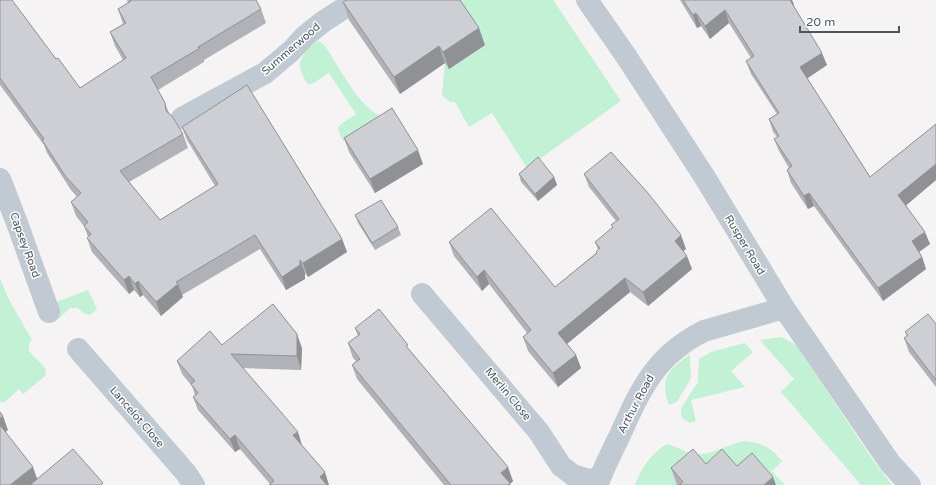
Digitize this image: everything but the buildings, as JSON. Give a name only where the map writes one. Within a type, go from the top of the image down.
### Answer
[{"type":"street","name":"Summerwood","points":[[182,118],[265,74],[291,51],[305,36],[324,21],[356,0]]},
{"type":"street","name":"Rusper Road","points":[[587,0],[626,56],[704,176],[784,308],[890,462],[910,485]]},
{"type":"street","name":"Capsey Road","points":[[0,179],[49,312]]},
{"type":"street","name":"Merlin Close","points":[[422,294],[540,432],[561,466],[573,475],[598,483]]},
{"type":"street","name":"Arthur Road","points":[[598,483],[633,406],[649,376],[669,354],[692,337],[704,331],[784,308]]},
{"type":"street","name":"Lancelot Close","points":[[78,349],[186,473],[194,485]]},
{"type":"green space","points":[[454,0],[553,0],[621,101],[527,168],[492,113],[469,127],[455,102],[450,102],[442,95],[445,63],[449,69]]},
{"type":"green space","points":[[319,41],[325,46],[364,104],[371,111],[379,115],[377,121],[343,141],[338,128],[341,124],[356,114],[329,73],[312,84],[308,84],[303,77],[300,68],[301,60],[305,53],[310,46]]},
{"type":"green space","points":[[0,278],[8,298],[32,340],[29,343],[29,351],[46,369],[45,376],[23,394],[19,389],[5,402],[0,402]]},
{"type":"green space","points":[[88,290],[97,309],[90,315],[83,313],[78,308],[70,308],[58,319],[49,305]]},
{"type":"green space","points":[[782,337],[796,345],[873,460],[892,485],[861,485],[781,392],[794,379],[760,340]]},
{"type":"green space","points":[[745,343],[753,352],[731,371],[745,387],[691,400],[696,421],[690,423],[682,418],[681,408],[698,382],[699,359],[711,352]]},
{"type":"green space","points":[[690,354],[691,378],[677,402],[669,405],[665,387],[668,375],[676,365]]},
{"type":"green space","points":[[744,441],[766,446],[782,461],[772,471],[785,485],[635,485],[640,473],[652,456],[667,444],[693,454],[705,454]]}]
